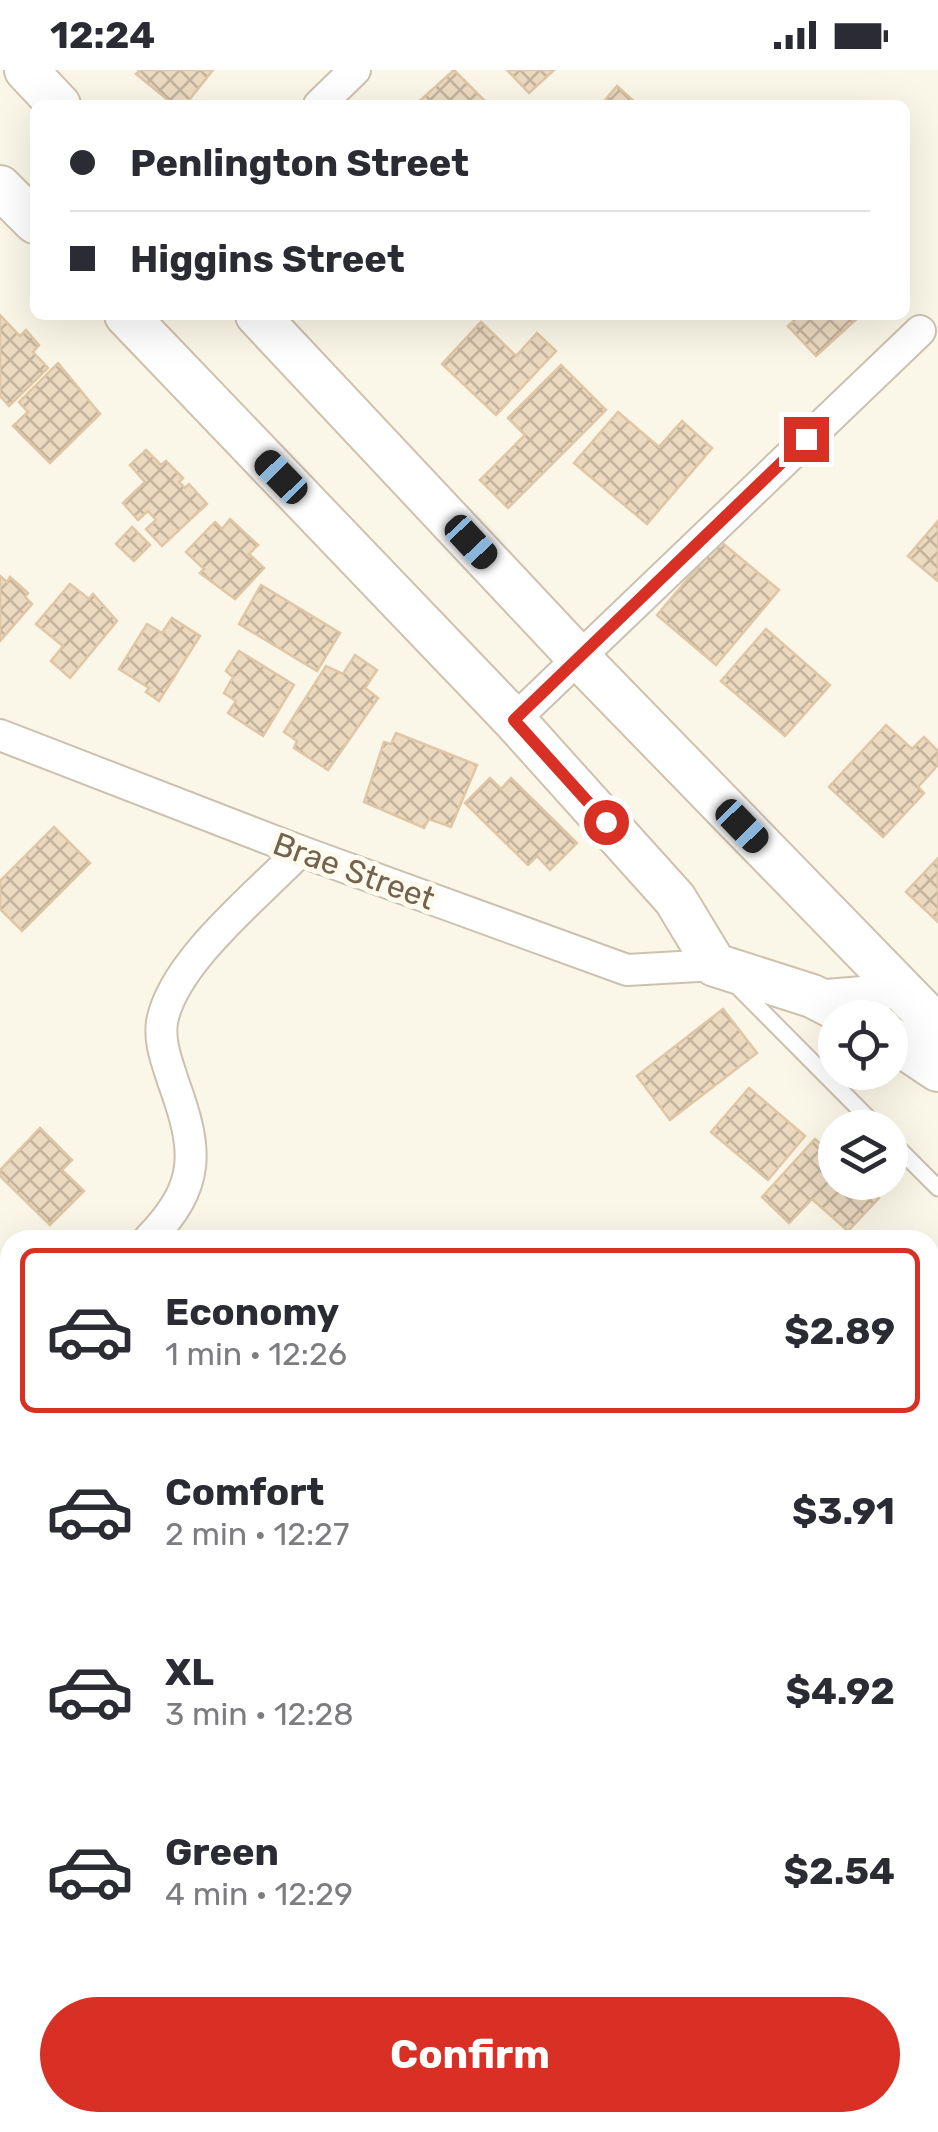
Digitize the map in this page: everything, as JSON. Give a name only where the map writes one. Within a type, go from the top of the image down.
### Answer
[{"type":"street","points":[[26,70],[54,100]]},
{"type":"street","points":[[324,100],[355,70]]},
{"type":"street","points":[[0,187],[30,217]]},
{"type":"street","points":[[131,320],[514,720],[675,899],[715,965],[820,1000]]},
{"type":"street","points":[[263,320],[578,656],[938,1027]]},
{"type":"street","points":[[514,720],[920,330]]},
{"type":"street","name":"Brae Street","points":[[0,735],[300,852],[627,970],[715,965]]},
{"type":"street","points":[[156,1230],[178,1203],[192,1168],[191,1130],[161,1036],[174,988],[184,972],[300,852]]},
{"type":"street","points":[[812,996],[874,991],[907,996]]},
{"type":"street","points":[[908,1050],[938,1070]]},
{"type":"lane","points":[[715,965],[860,1110]]},
{"type":"lane","points":[[908,1158],[938,1188]]},
{"type":"building","points":[[140,70],[213,70],[189,100],[168,100],[136,74]]},
{"type":"building","points":[[454,70],[484,100],[421,100]]},
{"type":"building","points":[[507,70],[554,70],[529,93]]},
{"type":"building","points":[[617,86],[632,100],[605,100]]},
{"type":"building","points":[[0,315],[20,336],[26,330],[39,345],[33,352],[48,368],[9,406],[0,396]]},
{"type":"building","points":[[795,320],[856,320],[816,356],[788,326]]},
{"type":"building","points":[[481,322],[516,356],[537,333],[556,351],[496,415],[442,364]]},
{"type":"building","points":[[58,363],[100,414],[50,463],[13,426],[28,412],[19,402]]},
{"type":"building","points":[[561,365],[606,410],[508,508],[480,480],[525,435],[508,418]]},
{"type":"building","points":[[618,412],[659,447],[682,421],[712,448],[647,524],[574,463]]},
{"type":"building","points":[[146,450],[161,465],[166,461],[183,478],[179,482],[185,488],[189,484],[207,504],[162,546],[146,529],[156,520],[148,511],[138,520],[123,503],[145,482],[130,465]]},
{"type":"building","points":[[230,519],[258,545],[249,554],[264,568],[235,599],[200,573],[204,569],[186,552],[215,522],[222,529]]},
{"type":"building","points":[[938,521],[938,581],[908,556]]},
{"type":"building","points":[[132,527],[150,545],[134,561],[116,544]]},
{"type":"building","points":[[720,541],[779,590],[716,665],[657,615]]},
{"type":"building","points":[[0,576],[7,582],[10,577],[28,593],[25,597],[32,604],[0,641]]},
{"type":"building","points":[[70,584],[89,599],[93,594],[117,621],[70,678],[51,661],[63,646],[36,624]]},
{"type":"building","points":[[261,585],[340,633],[317,671],[239,624]]},
{"type":"building","points":[[172,618],[200,636],[159,701],[146,692],[149,688],[119,669],[147,624],[162,633]]},
{"type":"building","points":[[766,629],[830,685],[785,736],[721,681]]},
{"type":"building","points":[[239,651],[294,685],[263,736],[228,713],[236,701],[224,693],[233,677],[226,671]]},
{"type":"building","points":[[355,655],[377,670],[365,688],[378,698],[328,770],[294,748],[297,741],[284,732],[326,666],[343,674]]},
{"type":"building","points":[[886,725],[912,749],[924,737],[938,751],[938,765],[918,787],[924,793],[883,837],[829,787]]},
{"type":"building","points":[[396,733],[477,765],[451,827],[429,819],[424,828],[364,802],[384,742],[391,744]]},
{"type":"building","points":[[490,778],[501,789],[511,778],[577,843],[550,870],[537,856],[528,865],[465,803]]},
{"type":"building","points":[[54,827],[90,863],[22,931],[0,909],[0,881]]},
{"type":"building","points":[[938,858],[938,922],[906,892]]},
{"type":"building","points":[[723,1009],[757,1053],[670,1120],[637,1076]]},
{"type":"building","points":[[749,1088],[805,1136],[768,1180],[711,1132]]},
{"type":"building","points":[[40,1128],[72,1160],[62,1170],[84,1191],[50,1225],[0,1176],[0,1170]]},
{"type":"building","points":[[815,1139],[818,1200],[877,1200],[849,1230],[812,1199],[789,1223],[762,1197]]},
{"type":"route","points":[[606,822],[514,720],[806,439]]}]
